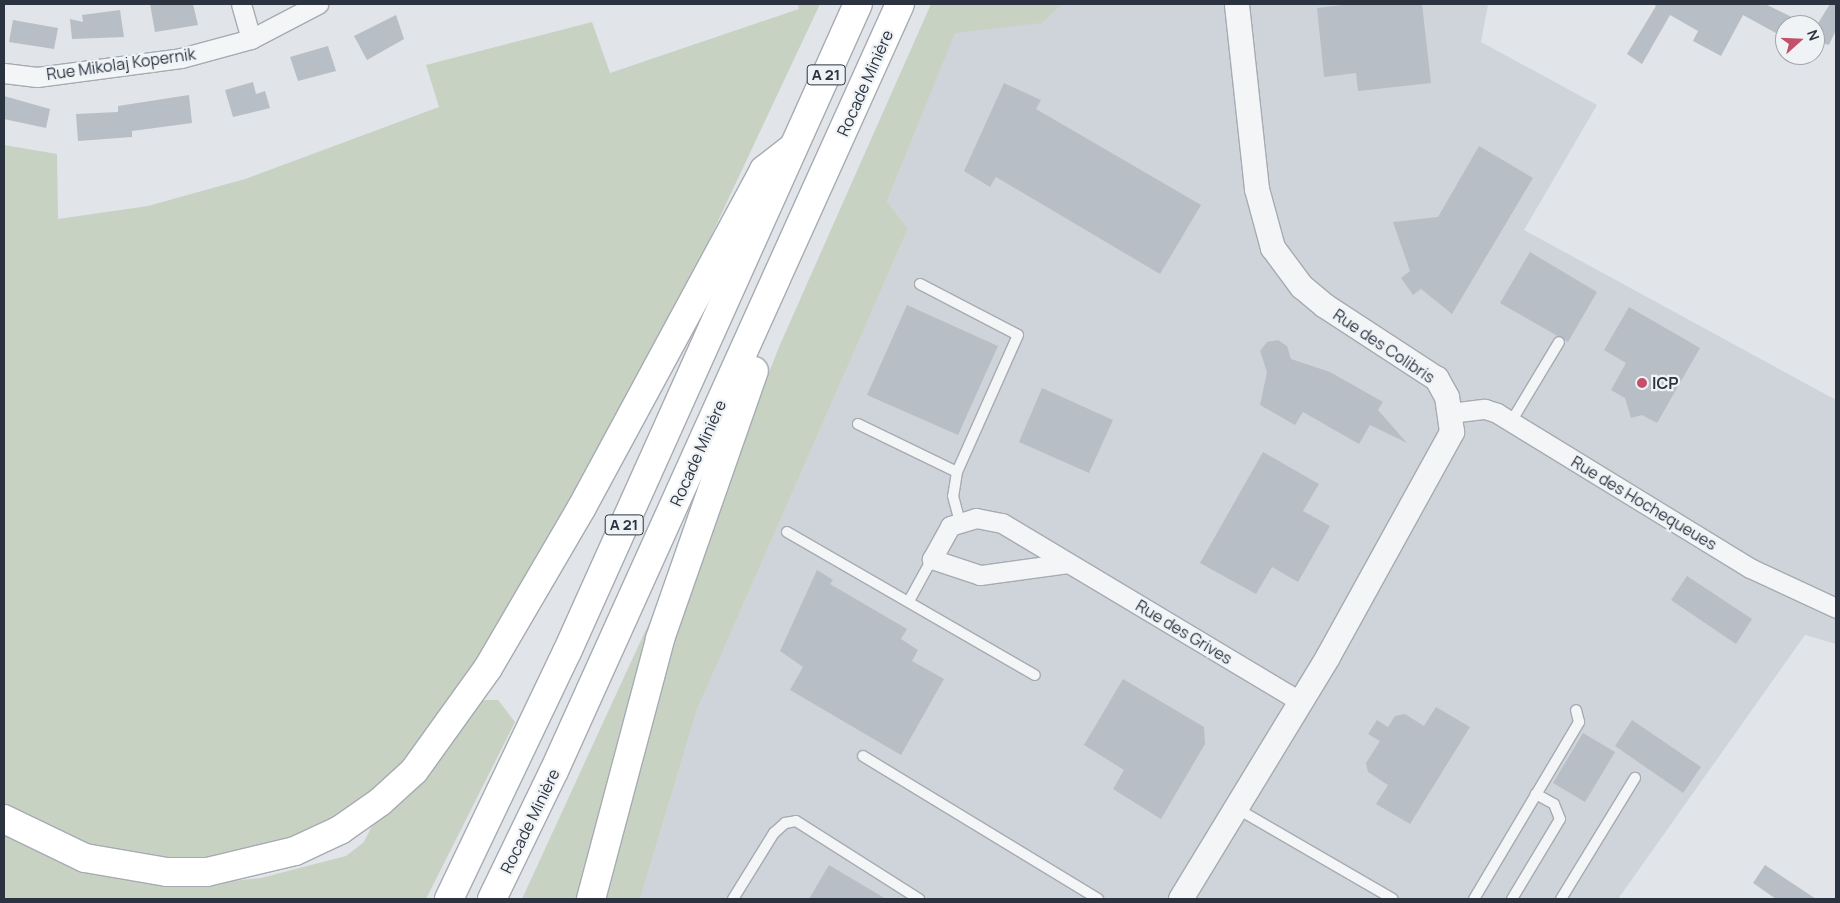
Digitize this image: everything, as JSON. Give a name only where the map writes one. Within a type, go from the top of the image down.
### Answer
[{"type":"highway","name":"A 21","points":[[449,899],[567,652],[858,4]]},
{"type":"highway","name":"Rocade Minière","points":[[492,899],[762,312],[900,4]]},
{"type":"highway","points":[[4,819],[85,858],[167,872],[207,872],[295,852],[340,830],[380,802],[414,771],[488,668],[582,506],[764,170],[793,147]]},
{"type":"highway","points":[[591,899],[660,639],[758,359],[762,312]]},
{"type":"street","points":[[241,4],[251,39]]},
{"type":"street","name":"Rue Mikolaj Kopernik","points":[[4,73],[36,77],[181,58],[251,39],[318,4]]},
{"type":"street","name":"Rue des Colibris","points":[[1181,899],[1300,701],[1446,450],[1452,432],[1450,413],[1437,379],[1346,322],[1302,288],[1273,248],[1257,190],[1237,4]]},
{"type":"street","name":"Rue des Hochequeues","points":[[1450,413],[1485,409],[1511,422],[1750,568],[1836,608]]},
{"type":"street","name":"Rue des Grives","points":[[960,522],[988,518],[1002,523],[1300,701]]},
{"type":"street","points":[[960,522],[944,533],[932,559],[980,575],[1068,564]]},
{"type":"lane","points":[[920,284],[1018,335],[958,472],[953,496],[960,522]]},
{"type":"lane","points":[[1511,422],[1558,342]]},
{"type":"lane","points":[[858,424],[958,472]]},
{"type":"lane","points":[[787,532],[1035,675]]},
{"type":"lane","points":[[909,602],[932,559]]},
{"type":"lane","points":[[1474,899],[1579,722],[1576,710]]},
{"type":"lane","points":[[863,756],[1098,899]]},
{"type":"lane","points":[[1561,899],[1635,778]]},
{"type":"lane","points":[[1512,899],[1560,819],[1554,804],[1536,794]]},
{"type":"lane","points":[[1236,808],[1393,899]]},
{"type":"lane","points":[[733,899],[774,833],[785,823],[796,821],[919,899]]},
{"type":"shaded area","points":[[966,4],[1488,4],[1481,42],[1597,105],[1524,230],[1836,400],[1836,644],[1805,635],[1618,899],[640,899],[697,710],[908,229],[887,201]]},
{"type":"green space","points":[[798,4],[820,4],[709,240],[470,684],[421,747],[373,795],[325,823],[270,844],[217,857],[163,859],[103,849],[53,832],[4,805],[4,145],[57,154],[58,219],[148,206],[245,179],[439,107],[426,65],[592,22],[610,73],[799,9]]},
{"type":"green space","points":[[931,4],[1062,4],[1042,23],[955,33],[887,201],[908,229],[697,710],[640,899],[603,899],[675,630],[712,518],[779,347]]},
{"type":"green space","points":[[672,576],[583,899],[522,899],[642,638]]},
{"type":"green space","points":[[478,700],[498,700],[515,722],[426,899],[4,899],[4,829],[211,883],[261,878],[346,856],[364,842],[376,818]]},
{"type":"building","points":[[150,4],[193,4],[198,25],[155,32]]},
{"type":"building","points":[[1352,4],[1422,4],[1431,83],[1358,91],[1356,73],[1324,77],[1317,8]]},
{"type":"building","points":[[1652,4],[1765,4],[1788,15],[1775,15],[1775,33],[1743,15],[1721,56],[1693,41],[1698,31],[1670,15],[1642,64],[1627,54],[1656,6]]},
{"type":"building","points":[[1830,4],[1836,4],[1836,30],[1829,45],[1825,44],[1825,15],[1823,15]]},
{"type":"building","points":[[120,10],[124,37],[72,39],[70,19],[83,22],[82,15]]},
{"type":"building","points":[[396,15],[404,39],[367,60],[354,36]]},
{"type":"building","points":[[13,20],[58,28],[54,49],[9,42]]},
{"type":"building","points":[[328,46],[336,71],[298,81],[290,57]]},
{"type":"building","points":[[253,82],[256,94],[265,91],[270,108],[233,117],[225,90]]},
{"type":"building","points":[[1004,83],[1041,100],[1036,109],[1201,205],[1160,274],[996,177],[990,187],[964,171]]},
{"type":"building","points":[[189,95],[192,123],[132,131],[132,137],[78,141],[76,114],[118,112],[118,106]]},
{"type":"building","points":[[4,96],[50,109],[46,128],[4,119]]},
{"type":"building","points":[[1479,146],[1533,178],[1452,314],[1421,289],[1413,295],[1401,278],[1410,271],[1393,222],[1438,217]]},
{"type":"building","points":[[1530,252],[1597,292],[1568,342],[1500,303]]},
{"type":"building","points":[[907,305],[998,346],[958,435],[867,395]]},
{"type":"building","points":[[1629,307],[1700,348],[1657,423],[1642,415],[1631,418],[1625,398],[1611,390],[1626,363],[1604,350]]},
{"type":"building","points":[[1278,340],[1287,346],[1291,359],[1330,372],[1383,402],[1378,410],[1407,443],[1370,425],[1359,444],[1303,412],[1295,425],[1260,405],[1267,372],[1260,351],[1267,342]]},
{"type":"building","points":[[1042,388],[1113,420],[1089,473],[1019,442]]},
{"type":"building","points":[[1263,452],[1319,484],[1303,511],[1330,526],[1298,582],[1272,567],[1256,594],[1200,563]]},
{"type":"building","points":[[817,570],[833,580],[830,584],[907,629],[901,639],[918,650],[912,661],[944,679],[901,755],[790,690],[803,667],[780,651]]},
{"type":"building","points":[[1687,576],[1752,619],[1736,644],[1671,600]]},
{"type":"building","points":[[1123,679],[1204,727],[1205,744],[1161,819],[1113,789],[1124,770],[1084,745]]},
{"type":"building","points":[[1436,707],[1470,727],[1410,824],[1376,804],[1388,785],[1368,772],[1366,763],[1380,741],[1368,734],[1377,720],[1388,727],[1395,716],[1405,714],[1424,726]]},
{"type":"building","points":[[1632,720],[1701,767],[1683,793],[1615,746]]},
{"type":"building","points":[[1583,733],[1615,752],[1585,802],[1553,783]]},
{"type":"building","points":[[829,865],[886,899],[809,899]]},
{"type":"building","points":[[1765,865],[1816,899],[1776,899],[1753,883]]},
{"type":"place","name":"ICP","points":[[1642,383]]}]
